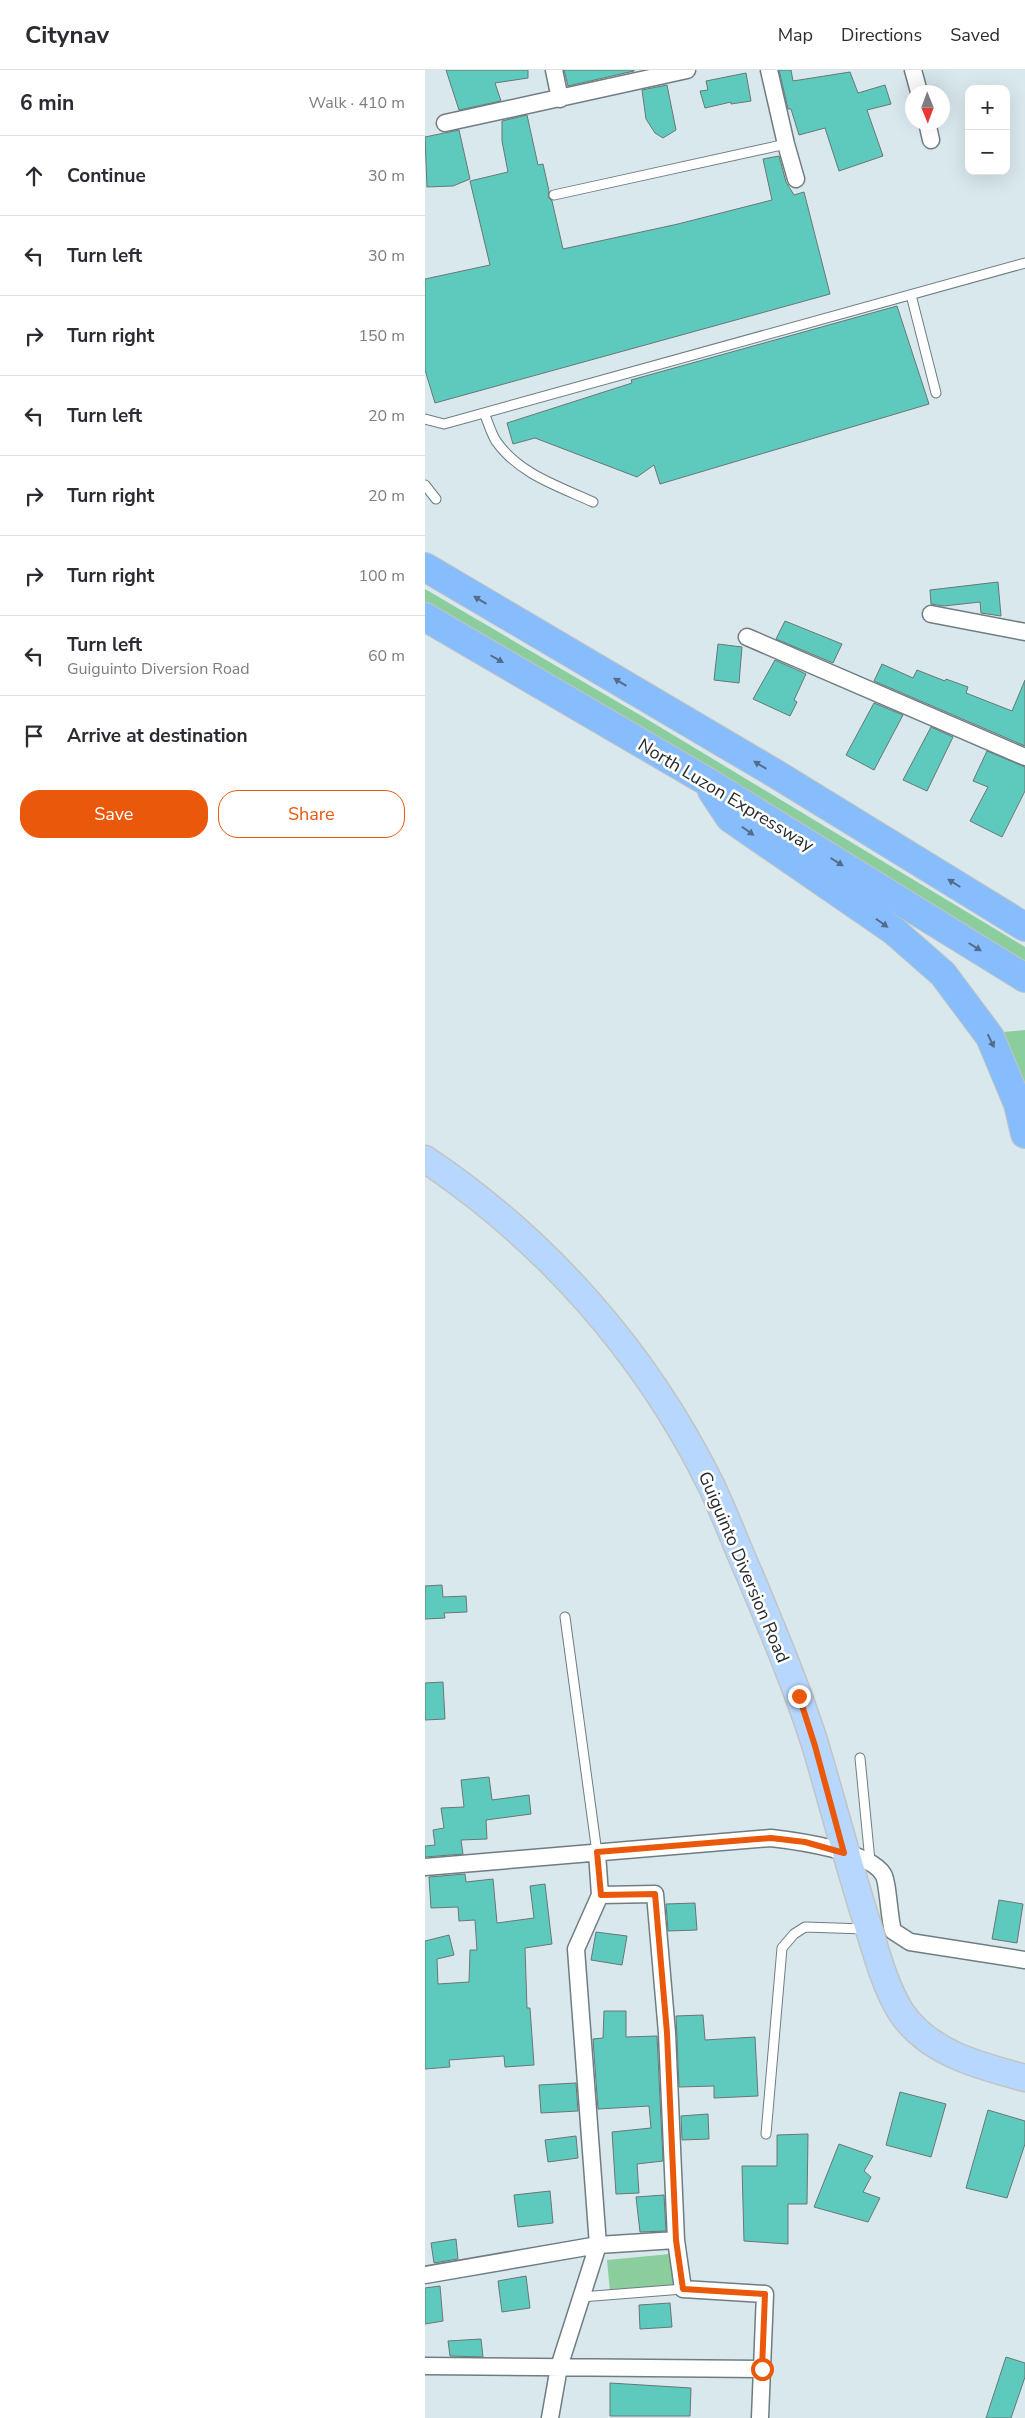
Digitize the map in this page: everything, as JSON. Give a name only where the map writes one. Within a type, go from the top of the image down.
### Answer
[{"type":"highway","points":[[425,568],[776,774],[1025,927]]},
{"type":"highway","name":"North Luzon Expressway","points":[[425,617],[706,781],[1025,978]]},
{"type":"highway","points":[[706,781],[730,818],[894,931],[943,974],[990,1037],[1019,1104],[1025,1134]]},
{"type":"main road","name":"Guiguinto Diversion Road","points":[[425,1159],[450,1175],[500,1216],[543,1253],[585,1296],[618,1337],[683,1434],[710,1484],[779,1644],[815,1746],[844,1853],[884,1975],[902,2012],[915,2029],[953,2054],[1025,2078]]},
{"type":"street","points":[[554,70],[559,99]]},
{"type":"street","points":[[445,123],[687,70]]},
{"type":"street","points":[[769,70],[785,144],[796,179]]},
{"type":"street","points":[[913,70],[917,85]]},
{"type":"street","points":[[929,130],[931,140]]},
{"type":"street","points":[[931,614],[1025,632]]},
{"type":"street","points":[[747,637],[1025,757]]},
{"type":"street","points":[[425,1867],[771,1838],[805,1842],[870,1860],[884,1874],[893,1930],[911,1942],[1025,1960]]},
{"type":"street","points":[[550,2418],[559,2367],[597,2246],[576,1949],[601,1895],[597,1852]]},
{"type":"street","points":[[601,1895],[655,1894],[667,2033],[676,2240],[683,2289],[765,2294],[761,2418]]},
{"type":"street","points":[[425,2275],[597,2246],[676,2240]]},
{"type":"street","points":[[425,2366],[762,2369]]},
{"type":"lane","points":[[554,195],[785,144]]},
{"type":"lane","points":[[425,419],[444,424],[1025,263]]},
{"type":"lane","points":[[911,295],[936,393]]},
{"type":"lane","points":[[484,412],[495,440],[510,458],[525,471],[593,502]]},
{"type":"lane","points":[[425,485],[436,499]]},
{"type":"lane","points":[[565,1617],[597,1852]]},
{"type":"lane","points":[[860,1758],[870,1860]]},
{"type":"lane","points":[[766,2134],[782,1948],[794,1934],[805,1927],[893,1930]]},
{"type":"lane","points":[[581,2297],[683,2289]]},
{"type":"green space","points":[[425,589],[640,715],[1025,947],[1025,970],[425,613]]},
{"type":"green space","points":[[1025,1030],[1025,1106],[1001,1040],[1003,1032]]},
{"type":"green space","points":[[670,2254],[673,2286],[610,2292],[607,2260]]},
{"type":"building","points":[[446,70],[528,70],[528,78],[495,83],[501,101],[459,110]]},
{"type":"building","points":[[564,70],[634,70],[634,71],[568,86]]},
{"type":"building","points":[[779,70],[791,70],[793,81],[850,72],[858,93],[885,85],[891,104],[867,110],[883,156],[839,171],[825,128],[799,135],[791,109],[788,109]]},
{"type":"building","points":[[746,73],[751,101],[731,104],[731,102],[705,108],[700,91],[708,90],[706,81]]},
{"type":"building","points":[[667,85],[676,130],[663,138],[655,133],[646,119],[642,90]]},
{"type":"building","points":[[527,115],[538,165],[543,164],[549,191],[548,197],[552,201],[563,249],[678,224],[772,200],[763,159],[779,156],[786,182],[794,195],[804,192],[830,294],[435,403],[425,370],[425,279],[490,265],[470,181],[508,172],[502,141],[502,121]]},
{"type":"building","points":[[459,130],[470,179],[453,186],[427,187],[425,137]]},
{"type":"building","points":[[897,306],[929,404],[660,484],[654,465],[637,477],[535,438],[513,444],[507,423],[632,383],[631,380]]},
{"type":"building","points":[[998,582],[1001,616],[981,613],[980,602],[944,606],[931,604],[930,590]]},
{"type":"building","points":[[785,621],[842,644],[833,663],[776,639]]},
{"type":"building","points":[[718,644],[742,647],[739,683],[714,680]]},
{"type":"building","points":[[775,660],[806,674],[794,700],[797,702],[790,716],[753,699]]},
{"type":"building","points":[[882,664],[913,678],[917,670],[945,681],[946,679],[968,687],[966,693],[1012,711],[1025,680],[1025,746],[874,681]]},
{"type":"building","points":[[874,703],[903,715],[874,770],[846,755]]},
{"type":"building","points":[[931,727],[953,737],[927,791],[903,780]]},
{"type":"building","points":[[987,751],[1025,767],[1025,791],[1002,837],[970,821],[988,787],[973,781]]},
{"type":"building","points":[[442,1585],[443,1597],[466,1596],[467,1612],[444,1613],[445,1618],[425,1619],[425,1586]]},
{"type":"building","points":[[443,1682],[445,1719],[425,1720],[425,1683]]},
{"type":"building","points":[[489,1777],[492,1800],[529,1795],[531,1814],[486,1820],[487,1839],[461,1840],[463,1854],[425,1857],[425,1846],[435,1845],[433,1830],[444,1828],[441,1808],[464,1807],[461,1780]]},
{"type":"building","points":[[465,1874],[466,1882],[493,1879],[497,1923],[534,1918],[530,1886],[545,1884],[552,1944],[525,1948],[527,2008],[530,2008],[534,2065],[505,2067],[504,2056],[449,2060],[450,2067],[425,2069],[425,1941],[449,1935],[454,1955],[437,1959],[438,1984],[469,1982],[470,1950],[477,1950],[475,1920],[459,1921],[458,1907],[431,1908],[429,1877]]},
{"type":"building","points":[[999,1900],[1023,1904],[1017,1943],[992,1939]]},
{"type":"building","points":[[695,1903],[697,1930],[668,1931],[666,1904]]},
{"type":"building","points":[[596,1932],[627,1936],[622,1965],[591,1960]]},
{"type":"building","points":[[604,2011],[626,2011],[626,2037],[657,2036],[663,2161],[637,2164],[639,2193],[616,2194],[612,2132],[651,2128],[649,2106],[598,2109],[593,2039],[603,2038]]},
{"type":"building","points":[[703,2015],[705,2040],[755,2037],[758,2096],[714,2098],[714,2086],[679,2087],[676,2016]]},
{"type":"building","points":[[576,2083],[578,2111],[541,2113],[539,2085]]},
{"type":"building","points":[[900,2092],[946,2104],[931,2157],[886,2145]]},
{"type":"building","points":[[988,2110],[1025,2121],[1025,2144],[1007,2198],[966,2188]]},
{"type":"building","points":[[708,2114],[709,2139],[682,2140],[681,2116]]},
{"type":"building","points":[[808,2134],[807,2204],[788,2204],[788,2244],[744,2241],[742,2166],[777,2166],[777,2135]]},
{"type":"building","points":[[576,2136],[578,2158],[548,2162],[545,2140]]},
{"type":"building","points":[[839,2144],[873,2156],[864,2171],[871,2177],[863,2192],[880,2198],[868,2222],[814,2207]]},
{"type":"building","points":[[550,2191],[553,2223],[518,2227],[514,2195]]},
{"type":"building","points":[[664,2195],[666,2231],[640,2232],[636,2197]]},
{"type":"building","points":[[456,2239],[458,2259],[434,2263],[431,2243]]},
{"type":"building","points":[[526,2276],[530,2308],[502,2312],[498,2281]]},
{"type":"building","points":[[440,2286],[443,2321],[425,2324],[425,2288]]},
{"type":"building","points":[[670,2303],[672,2327],[640,2329],[639,2305]]},
{"type":"building","points":[[481,2339],[483,2357],[450,2356],[448,2341]]},
{"type":"building","points":[[1006,2357],[1025,2363],[1025,2377],[1011,2418],[986,2418]]},
{"type":"building","points":[[610,2383],[691,2388],[690,2416],[610,2416]]},
{"type":"route","points":[[762,2369],[765,2294],[683,2289],[676,2240],[667,2033],[655,1894],[601,1895],[597,1852],[771,1838],[805,1842],[844,1853],[815,1746],[799,1696]]}]
